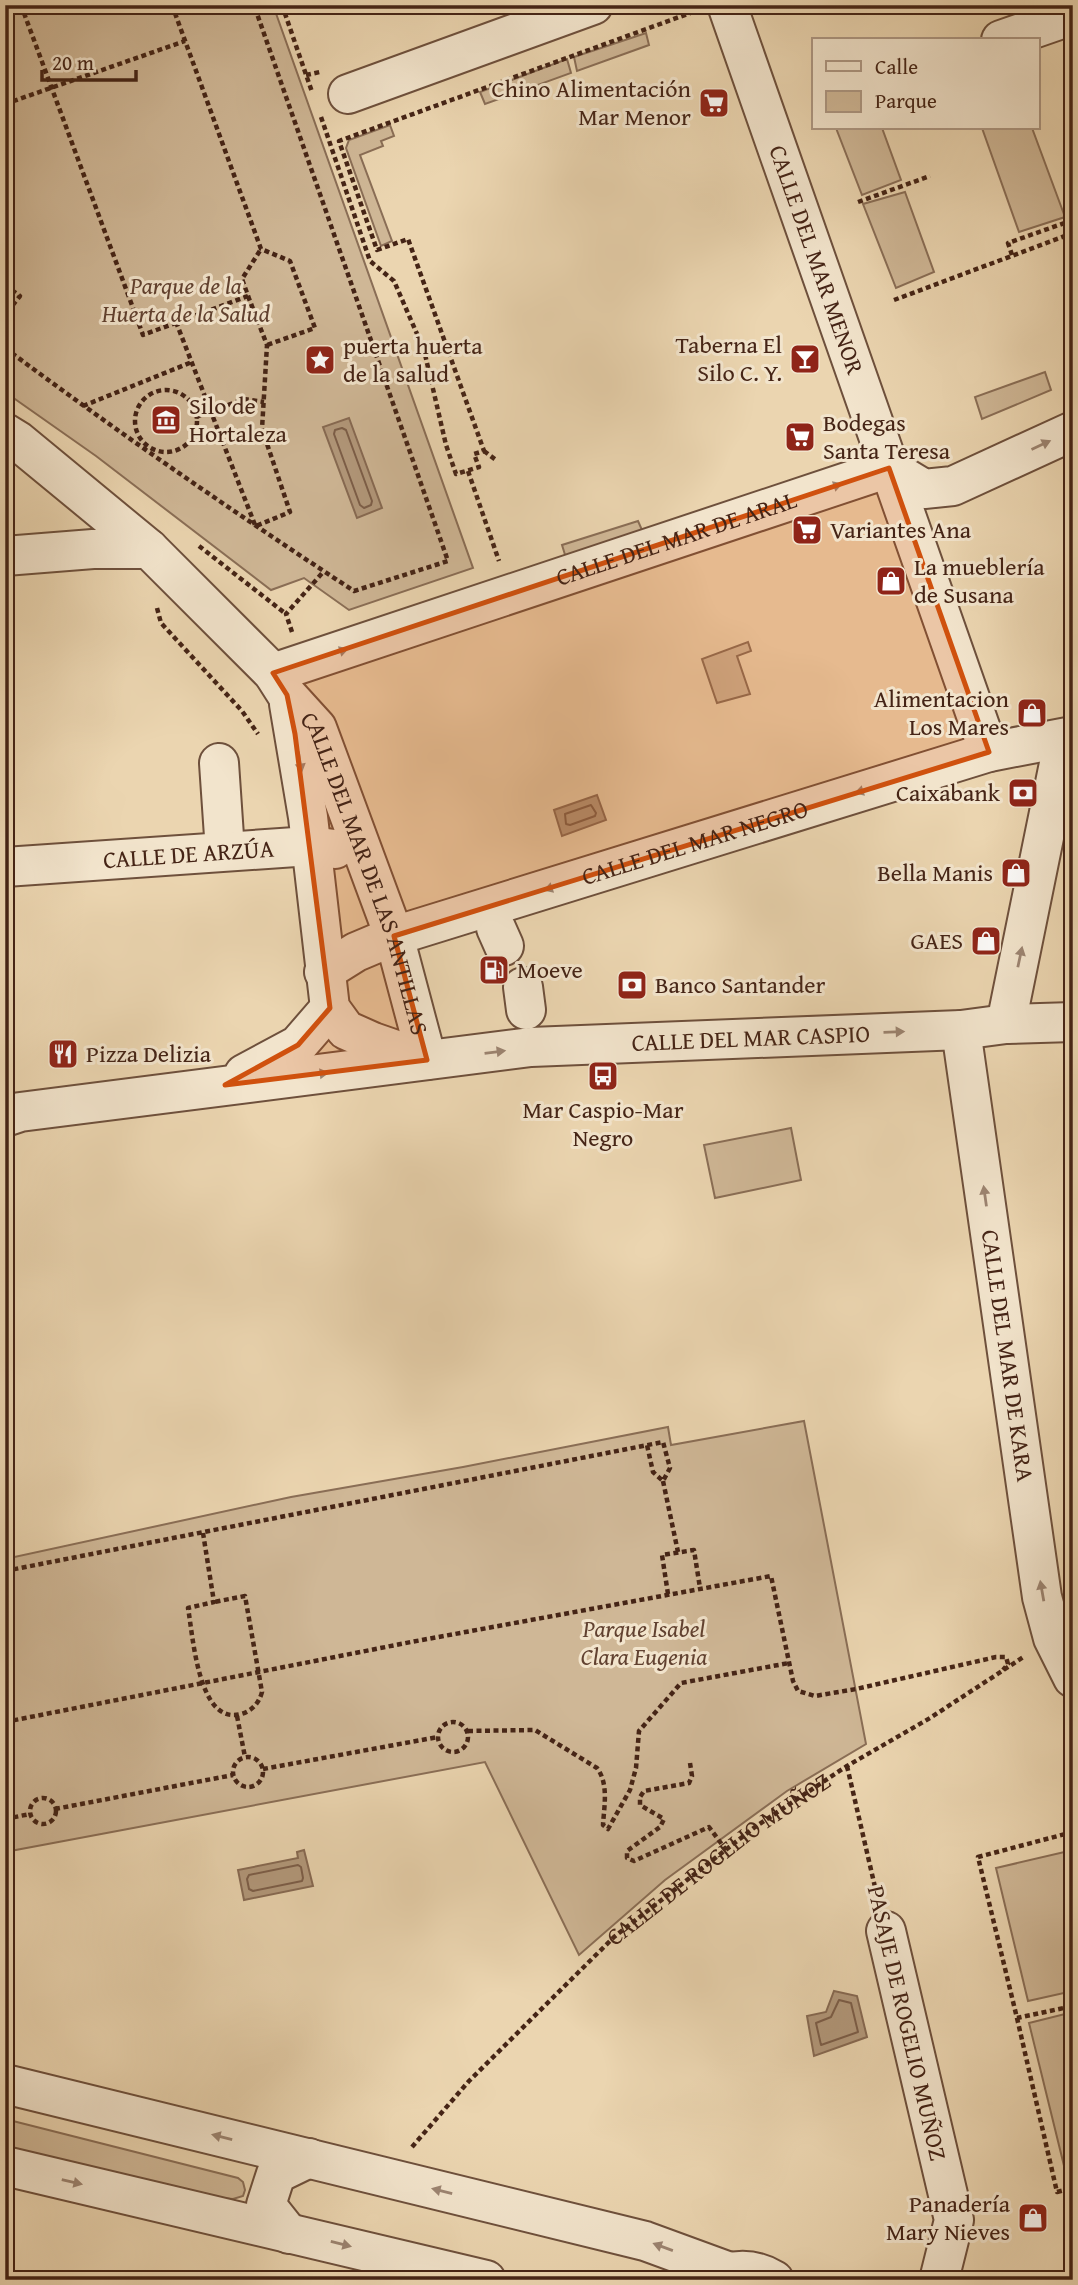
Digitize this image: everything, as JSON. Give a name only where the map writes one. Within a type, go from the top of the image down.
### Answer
[{"type":"street","points":[[325,94],[593,5]]},
{"type":"street","name":"CALLE DEL MAR MENOR","points":[[711,8],[889,468],[989,752]]},
{"type":"street","points":[[1007,38],[1073,15]]},
{"type":"street","points":[[889,468],[924,489],[953,486],[1073,431]]},
{"type":"street","name":"CALLE DEL MAR DE LAS ANTILLAS","points":[[5,433],[149,549],[280,684],[317,728],[394,936],[428,1060]]},
{"type":"street","name":"CALLE DEL MAR DE ARAL","points":[[280,684],[889,468]]},
{"type":"street","points":[[5,555],[93,549],[149,549]]},
{"type":"street","name":"CALLE DEL MAR DE LAS ANTILLAS","points":[[280,684],[295,734],[327,990]]},
{"type":"street","points":[[1006,1024],[1068,738]]},
{"type":"street","name":"CALLE DEL MAR NEGRO","points":[[327,990],[356,952],[394,936],[989,752],[1068,738]]},
{"type":"street","points":[[219,763],[225,851]]},
{"type":"street","name":"CALLE DE ARZÚA","points":[[5,867],[310,846],[332,848],[368,862]]},
{"type":"street","name":"CALLE DEL MAR CASPIO","points":[[327,990],[346,1030],[428,1060]]},
{"type":"street","name":"CALLE DEL MAR CASPIO","points":[[225,1085],[298,1045],[327,990]]},
{"type":"street","name":"CALLE DEL MAR CASPIO","points":[[5,1117],[20,1112],[531,1047],[961,1030],[1006,1024],[1073,1022]]},
{"type":"street","name":"CALLE DEL MAR DE KARA","points":[[961,1030],[1042,1597],[1063,1636],[1073,1678]]},
{"type":"street","name":"PASAJE DE ROGELIO MUÑOZ","points":[[886,1931],[954,2220],[939,2280]]},
{"type":"street","points":[[5,2084],[645,2241],[718,2275],[746,2269],[774,2280]]},
{"type":"street","points":[[289,2234],[266,2205],[276,2174],[309,2158]]},
{"type":"street","points":[[5,2166],[486,2280]]},
{"type":"path","points":[[5,16],[37,5]]},
{"type":"path","points":[[172,5],[261,249],[290,261],[315,328],[267,345]]},
{"type":"path","points":[[5,348],[83,407],[354,591],[447,561],[254,5]]},
{"type":"path","points":[[282,5],[306,75],[325,94],[370,261],[394,281],[424,350],[446,445],[456,474],[479,467],[474,454],[484,451]]},
{"type":"path","points":[[22,8],[143,335],[248,296]]},
{"type":"path","points":[[496,460],[484,451],[408,239],[377,250],[339,141],[711,8]]},
{"type":"path","points":[[5,104],[185,41]]},
{"type":"path","points":[[306,75],[325,94]]},
{"type":"path","points":[[858,202],[930,176]]},
{"type":"path","points":[[1012,255],[1008,243],[1073,220]]},
{"type":"path","points":[[894,300],[1073,233]]},
{"type":"path","points":[[255,526],[290,512],[262,429],[267,345],[242,279],[261,249]]},
{"type":"path","points":[[5,285],[20,296],[5,315]]},
{"type":"path","points":[[177,322],[255,526]]},
{"type":"path","points":[[793,355],[814,347]]},
{"type":"path","points":[[83,407],[192,362]]},
{"type":"path","points":[[169,389],[184,395],[194,408],[196,417],[198,423],[192,440],[178,451],[164,454],[147,449],[137,435],[135,417],[140,403],[153,392],[169,389]]},
{"type":"path","points":[[196,417],[244,399],[264,402]]},
{"type":"path","points":[[468,471],[500,565]]},
{"type":"path","points":[[295,639],[286,614],[324,571]]},
{"type":"path","points":[[156,603],[161,623],[242,711],[265,745]]},
{"type":"path","points":[[5,1571],[663,1442],[670,1468],[663,1481]]},
{"type":"path","points":[[647,1445],[653,1472],[663,1481],[678,1552]]},
{"type":"path","points":[[203,1533],[214,1602]]},
{"type":"path","points":[[668,1594],[662,1555],[678,1552],[694,1550],[700,1588]]},
{"type":"path","points":[[5,1722],[771,1576],[793,1681],[798,1691],[815,1696],[996,1657],[1006,1657],[1008,1664],[1003,1670]]},
{"type":"path","points":[[245,1596],[262,1692],[260,1702],[237,1716],[226,1714],[214,1707],[207,1698],[202,1683],[188,1608],[214,1602],[245,1596]]},
{"type":"path","name":"CALLE DE ROGELIO MUÑOZ","points":[[412,2147],[469,2081],[614,1937],[726,1850],[847,1766],[1063,1636]]},
{"type":"path","points":[[468,1731],[535,1730],[597,1768],[605,1786],[603,1825],[608,1829],[630,1790],[636,1768],[639,1731],[681,1683],[789,1663]]},
{"type":"path","points":[[237,1716],[245,1757]]},
{"type":"path","points":[[451,1721],[461,1723],[468,1731],[468,1741],[457,1751],[443,1748],[438,1737],[442,1726],[451,1721]]},
{"type":"path","points":[[263,1769],[438,1737]]},
{"type":"path","points":[[233,1775],[236,1761],[245,1757],[255,1758],[263,1769]]},
{"type":"path","points":[[690,1763],[692,1776],[689,1783],[644,1791],[640,1797],[640,1805],[664,1819],[660,1827],[627,1851],[627,1858],[634,1861],[709,1827],[726,1850]]},
{"type":"path","name":"PASAJE DE ROGELIO MUÑOZ","points":[[847,1766],[886,1931]]},
{"type":"path","points":[[233,1775],[242,1786],[252,1787],[260,1780],[263,1769]]},
{"type":"path","points":[[55,1809],[233,1775]]},
{"type":"path","points":[[41,1799],[49,1800],[55,1809],[54,1819],[47,1823],[35,1822],[30,1814],[32,1806],[41,1799]]},
{"type":"path","points":[[5,1819],[30,1814]]},
{"type":"path","points":[[1073,1832],[978,1857],[1057,2192],[1073,2188]]},
{"type":"path","points":[[1017,2018],[1073,2006]]},
{"type":"path","points":[[1051,2280],[1073,2274]]},
{"type":"highlighted area","points":[[889,468],[989,752],[394,936],[427,1060],[225,1085],[298,1045],[330,1008],[295,734],[287,695],[273,673]]},
{"type":"green space","name":"Parque de la Huerta de la Salud","points":[[5,5],[273,5],[473,568],[349,610],[304,578],[271,590],[96,456],[5,392]]},
{"type":"green space","points":[[646,33],[649,45],[577,71],[574,57]]},
{"type":"green space","points":[[567,59],[571,73],[485,104],[480,92]]},
{"type":"green space","points":[[390,125],[394,136],[381,141],[383,146],[360,155],[392,241],[381,246],[346,148],[349,140]]},
{"type":"green space","points":[[837,130],[883,130],[901,180],[862,195]]},
{"type":"green space","points":[[983,130],[1033,130],[1065,217],[1019,232]]},
{"type":"green space","points":[[905,192],[934,272],[896,288],[863,204]]},
{"type":"green space","points":[[1045,372],[1051,390],[982,419],[975,397]]},
{"type":"green space","points":[[638,521],[642,530],[566,558],[562,545]]},
{"type":"green space","points":[[748,642],[751,651],[737,656],[750,694],[717,703],[702,659]]},
{"type":"green space","points":[[791,1128],[801,1180],[715,1198],[704,1145]]},
{"type":"green space","name":"Parque Isabel Clara Eugenia","points":[[804,1421],[866,1744],[787,1791],[665,1880],[579,1955],[485,1762],[5,1852],[5,1559],[291,1497],[668,1427],[671,1445]]},
{"type":"green space","points":[[1073,1850],[1073,1991],[1028,2001],[996,1868]]},
{"type":"green space","points":[[1073,2012],[1073,2181],[1068,2182],[1029,2023]]},
{"type":"green space","points":[[5,2119],[238,2178],[243,2182],[245,2190],[243,2196],[233,2199],[209,2197],[5,2147]]},
{"type":"water","points":[[349,418],[382,508],[357,518],[323,427]]},
{"type":"water","points":[[597,795],[606,820],[562,836],[554,810]]},
{"type":"water","points":[[304,1850],[313,1886],[244,1900],[238,1870],[298,1858],[297,1852]]},
{"type":"water","points":[[834,1991],[857,1996],[867,2037],[814,2056],[807,2016],[826,2012]]},
{"type":"place","name":"Chino Alimentación Mar Menor","points":[[714,103]]},
{"type":"place","name":"Taberna El Silo C. Y.","points":[[805,359]]},
{"type":"place","name":"puerta huerta de la salud","points":[[320,360]]},
{"type":"place","name":"Silo de Hortaleza","points":[[166,420]]},
{"type":"place","name":"Bodegas Santa Teresa","points":[[800,437]]},
{"type":"place","name":"Variantes Ana","points":[[807,530]]},
{"type":"place","name":"La mueblería de Susana","points":[[891,581]]},
{"type":"place","name":"Alimentacion Los Mares","points":[[1032,713]]},
{"type":"place","name":"Caixabank","points":[[1023,793]]},
{"type":"place","name":"Bella Manis","points":[[1016,873]]},
{"type":"place","name":"GAES","points":[[986,941]]},
{"type":"place","name":"Moeve","points":[[494,970]]},
{"type":"place","name":"Banco Santander","points":[[632,985]]},
{"type":"place","name":"Pizza Delizia","points":[[63,1054]]},
{"type":"place","name":"Mar Caspio-Mar Negro","points":[[603,1076]]},
{"type":"place","name":"Panadería Mary Nieves","points":[[1033,2218]]}]
